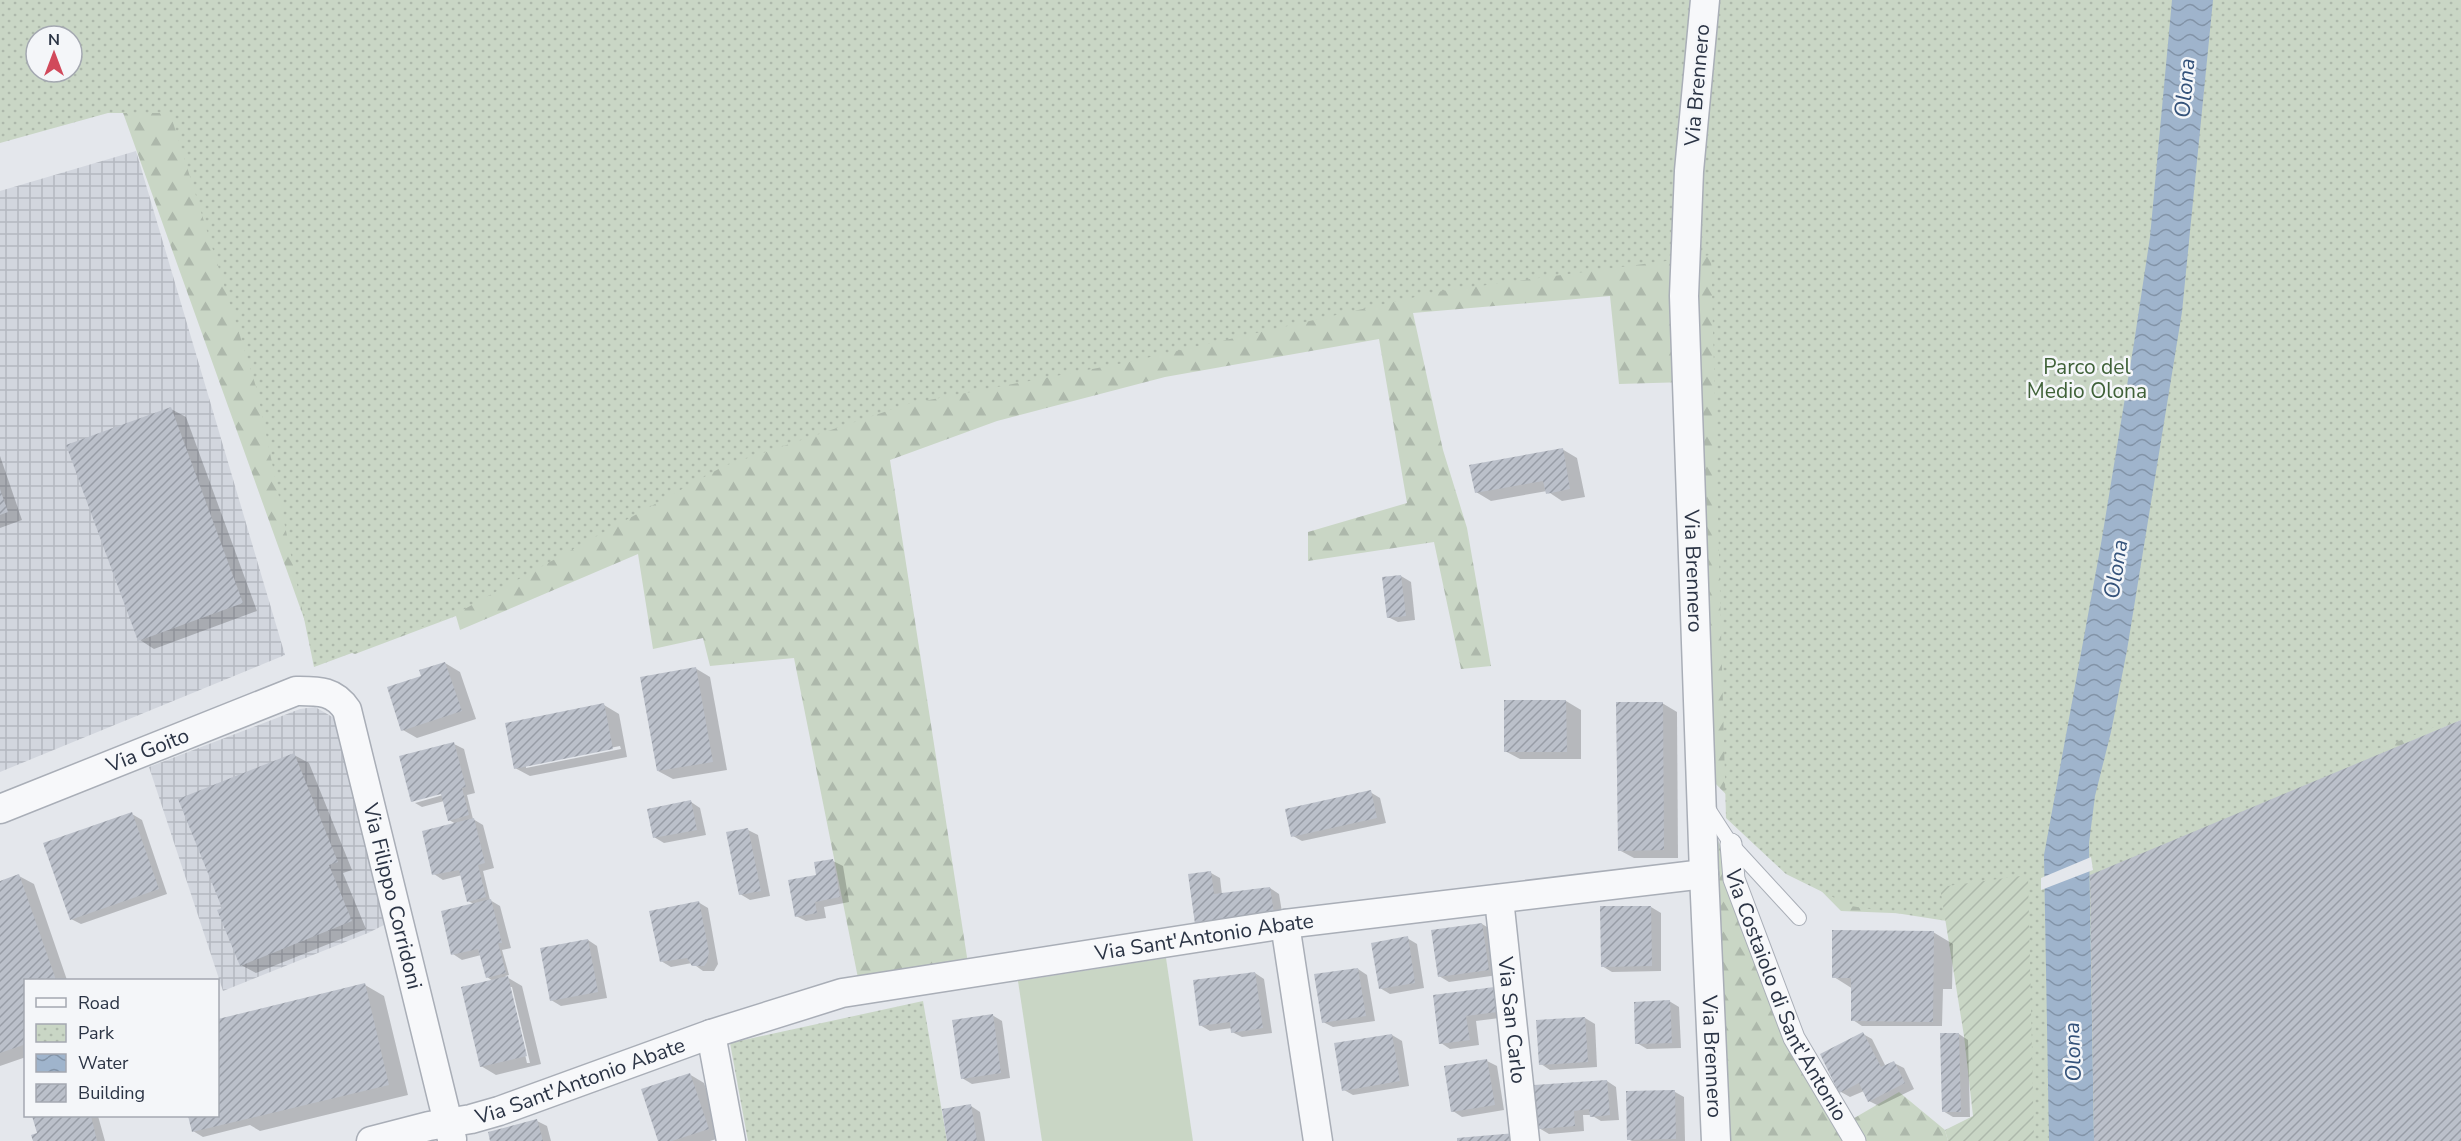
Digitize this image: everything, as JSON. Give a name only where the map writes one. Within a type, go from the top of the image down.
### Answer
[{"type":"street","name":"Via Brennero","points":[[1705,0],[1689,171],[1684,296],[1704,874],[1716,1141]]},
{"type":"street","name":"Via Goito","points":[[0,809],[296,690]]},
{"type":"street","name":"Via Filippo Corridoni","points":[[296,690],[324,690],[340,699],[347,710],[450,1132]]},
{"type":"street","name":"Via Costaiolo di Sant'Antonio","points":[[1731,844],[1734,879],[1794,1038],[1855,1141]]},
{"type":"street","name":"Via Sant'Antonio Abate","points":[[372,1141],[450,1132],[499,1111],[711,1034],[842,993],[1286,924],[1704,874]]},
{"type":"street","name":"Via San Carlo","points":[[1499,899],[1525,1141]]},
{"type":"street","points":[[1286,924],[1318,1141]]},
{"type":"street","name":"Via Sant'Antonio Abate","points":[[711,1034],[731,1141]]},
{"type":"lane","name":"Via Costaiolo di Sant'Antonio","points":[[1702,800],[1731,844],[1799,918]]},
{"type":"shaded area","points":[[136,151],[285,655],[0,772],[0,191]]},
{"type":"shaded area","points":[[315,707],[336,719],[386,924],[223,991],[149,767],[300,709]]},
{"type":"green space","name":"Parco del Medio Olona","points":[[0,0],[2461,0],[2461,717],[2360,756],[2461,939],[2461,1141],[1981,1141],[1966,924],[1851,906],[1786,874],[1726,818],[1711,255],[1442,291],[1124,363],[908,404],[724,466],[452,616],[314,667],[257,390],[170,113],[108,113],[0,143]]},
{"type":"green space","points":[[268,0],[794,390],[2461,0],[2461,720],[2110,870],[1943,915],[1841,911],[1704,772],[1687,382],[1619,384],[1610,296],[1413,313],[1443,450],[1467,528],[1491,666],[1461,669],[1434,542],[1308,561],[1308,532],[1407,503],[1379,339],[1165,377],[997,421],[890,460],[969,970],[858,978],[794,658],[710,666],[703,638],[653,649],[638,554],[460,630],[456,616],[355,654],[311,638],[117,96]]},
{"type":"green space","points":[[1702,800],[1768,967],[1844,1124],[1899,1092],[1945,1130],[1948,1141],[1717,1141]]},
{"type":"green space","points":[[2028,875],[2034,1141],[1948,1141],[1945,1130],[1973,1116],[1964,1036],[1940,887]]},
{"type":"green space","points":[[1166,958],[1193,1141],[1042,1141],[1018,981]]},
{"type":"green space","points":[[923,1001],[947,1141],[748,1141],[730,1043]]},
{"type":"water","name":"Olona","points":[[2172,0],[2213,0],[2182,312],[2127,650],[2111,732],[2095,796],[2089,843],[2094,1141],[2049,1141],[2044,855],[2101,544],[2150,237]]},
{"type":"pier","points":[[2091,857],[2093,870],[2041,890],[2041,878]]},
{"type":"building","points":[[171,407],[243,603],[138,641],[66,445]]},
{"type":"building","points":[[1563,448],[1570,489],[1546,494],[1543,481],[1475,493],[1469,465]]},
{"type":"building","points":[[0,489],[8,512],[0,515]]},
{"type":"building","points":[[1401,575],[1406,616],[1387,618],[1382,577]]},
{"type":"building","points":[[445,662],[462,711],[401,731],[387,687],[421,676],[419,670]]},
{"type":"building","points":[[696,667],[713,762],[657,771],[640,677]]},
{"type":"building","points":[[1504,700],[1566,700],[1567,752],[1504,752]]},
{"type":"building","points":[[1616,702],[1663,702],[1664,850],[1618,851]]},
{"type":"building","points":[[604,703],[613,749],[514,769],[505,723]]},
{"type":"building","points":[[2461,720],[2461,1141],[2094,1141],[2090,875]]},
{"type":"building","points":[[454,742],[466,787],[462,788],[469,815],[448,821],[441,794],[411,802],[399,756]]},
{"type":"building","points":[[294,753],[338,862],[329,865],[352,921],[240,966],[217,910],[222,908],[178,799]]},
{"type":"building","points":[[1371,790],[1377,818],[1291,837],[1285,809]]},
{"type":"building","points":[[691,800],[697,830],[653,838],[647,809]]},
{"type":"building","points":[[132,812],[159,889],[70,920],[43,843]]},
{"type":"building","points":[[474,818],[485,863],[478,865],[486,897],[467,902],[459,870],[432,875],[422,831]]},
{"type":"building","points":[[748,828],[761,891],[739,895],[726,832]]},
{"type":"building","points":[[833,859],[840,897],[815,902],[817,913],[795,917],[788,880],[816,875],[814,862]]},
{"type":"building","points":[[1211,871],[1214,894],[1270,887],[1274,913],[1195,924],[1188,874]]},
{"type":"building","points":[[19,874],[56,979],[24,979],[24,1045],[0,1053],[0,881]]},
{"type":"building","points":[[491,899],[502,943],[498,943],[506,973],[486,978],[478,949],[451,955],[441,911]]},
{"type":"building","points":[[699,901],[709,952],[707,962],[704,966],[692,966],[687,958],[660,962],[649,911]]},
{"type":"building","points":[[1600,906],[1651,906],[1652,966],[1601,967]]},
{"type":"building","points":[[1482,923],[1489,970],[1438,977],[1431,930]]},
{"type":"building","points":[[1832,930],[1934,931],[1933,1022],[1851,1021],[1851,978],[1832,978]]},
{"type":"building","points":[[1408,936],[1415,983],[1379,989],[1371,943]]},
{"type":"building","points":[[588,939],[598,992],[550,1001],[540,948]]},
{"type":"building","points":[[1358,968],[1366,1016],[1322,1023],[1314,974]]},
{"type":"building","points":[[1255,972],[1263,1028],[1231,1033],[1230,1022],[1199,1026],[1193,980]]},
{"type":"building","points":[[508,976],[527,1056],[480,1067],[461,987]]},
{"type":"building","points":[[365,983],[389,1085],[192,1132],[188,1117],[219,1117],[219,1019]]},
{"type":"building","points":[[1502,986],[1505,1011],[1466,1016],[1470,1040],[1439,1044],[1433,995]]},
{"type":"building","points":[[1670,1000],[1672,1043],[1635,1044],[1634,1002]]},
{"type":"building","points":[[993,1014],[1001,1073],[961,1079],[952,1020]]},
{"type":"building","points":[[1585,1017],[1588,1062],[1539,1065],[1536,1020]]},
{"type":"building","points":[[1863,1032],[1881,1067],[1894,1061],[1905,1083],[1868,1102],[1859,1083],[1839,1093],[1820,1054]]},
{"type":"building","points":[[1940,1033],[1959,1033],[1961,1112],[1942,1112]]},
{"type":"building","points":[[1392,1034],[1400,1081],[1342,1091],[1334,1043]]},
{"type":"building","points":[[1487,1059],[1495,1105],[1451,1112],[1444,1066]]},
{"type":"building","points":[[690,1073],[709,1129],[672,1141],[658,1141],[641,1089]]},
{"type":"building","points":[[1607,1080],[1610,1115],[1590,1117],[1589,1109],[1574,1111],[1575,1126],[1537,1129],[1534,1085]]},
{"type":"building","points":[[1675,1090],[1676,1139],[1627,1140],[1626,1091]]},
{"type":"building","points":[[971,1104],[977,1141],[947,1141],[942,1109]]},
{"type":"building","points":[[32,1117],[91,1117],[97,1141],[33,1141],[31,1135],[37,1133]]},
{"type":"building","points":[[537,1119],[543,1141],[490,1141],[488,1132]]},
{"type":"building","points":[[1516,1133],[1516,1141],[1457,1141],[1457,1138]]}]
